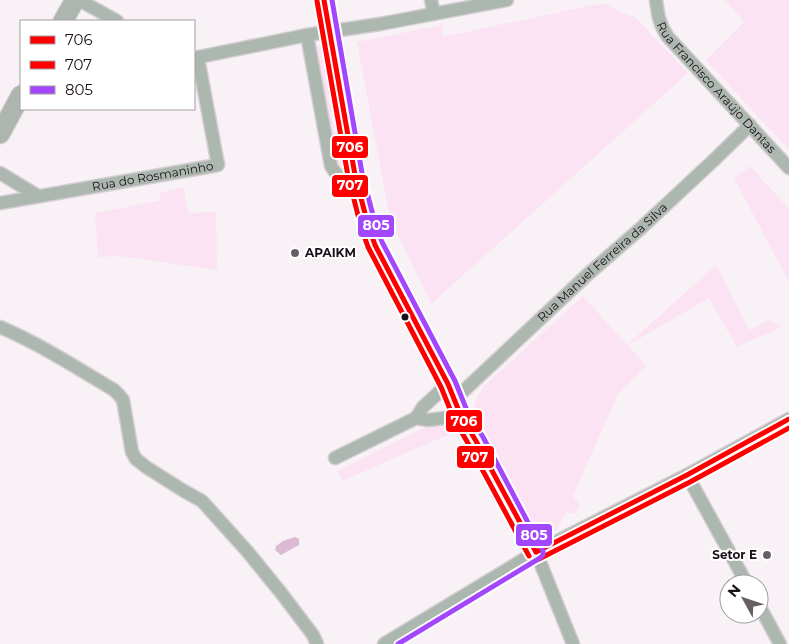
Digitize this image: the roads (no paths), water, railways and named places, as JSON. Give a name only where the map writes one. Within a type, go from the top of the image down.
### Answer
[{"type":"street","points":[[64,20],[75,0]]},
{"type":"street","points":[[79,0],[115,20]]},
{"type":"street","points":[[324,0],[355,175],[368,225],[376,245],[448,384],[461,416],[536,552],[573,644]]},
{"type":"street","points":[[431,0],[434,14]]},
{"type":"street","points":[[196,58],[307,35],[380,24],[508,0]]},
{"type":"street","name":"Rua Francisco Araújo Dantas","points":[[656,0],[659,20],[668,37],[789,168]]},
{"type":"street","points":[[307,35],[331,166],[339,176],[348,178],[355,175]]},
{"type":"street","name":"Rua do Rosmaninho","points":[[0,203],[218,165],[196,58]]},
{"type":"street","points":[[0,134],[20,98]]},
{"type":"street","name":"Rua Manuel Ferreira da Silva","points":[[454,399],[586,276],[640,229],[750,125]]},
{"type":"street","points":[[0,172],[38,196]]},
{"type":"street","points":[[0,327],[51,352],[119,394],[122,400],[132,452],[136,459],[202,501],[253,558],[313,635],[317,644]]},
{"type":"street","points":[[335,458],[416,418],[423,407],[448,384]]},
{"type":"street","points":[[416,418],[428,420],[461,416]]},
{"type":"street","points":[[384,644],[536,552],[687,475],[789,420]]},
{"type":"street","points":[[687,475],[741,574]]},
{"type":"street","points":[[769,624],[780,644]]},
{"type":"place","name":"APAIKM","points":[[295,253]]},
{"type":"place","name":"Setor E","points":[[767,555]]}]
